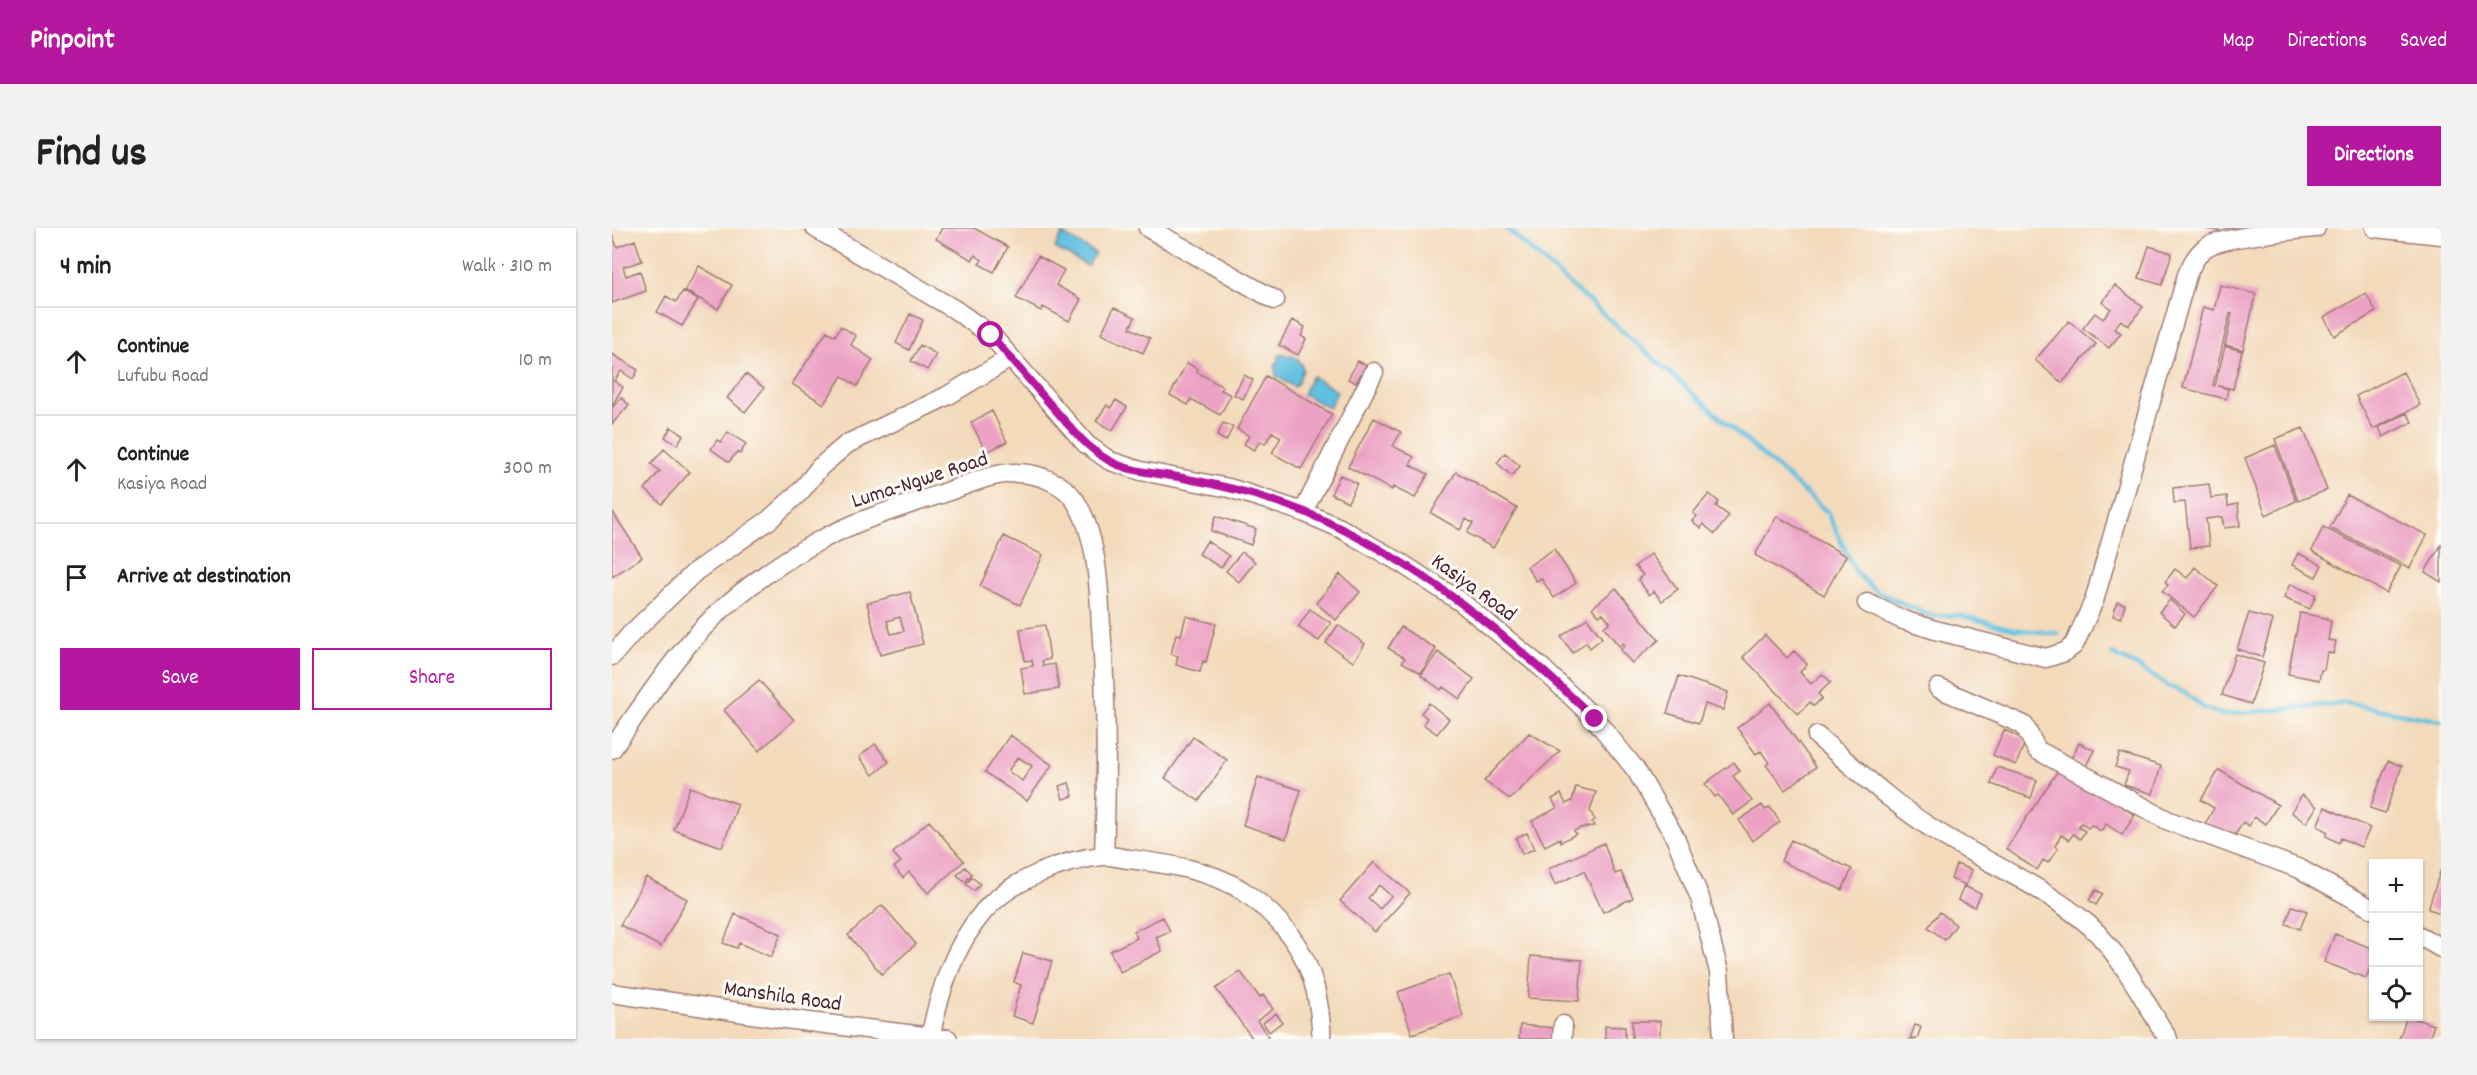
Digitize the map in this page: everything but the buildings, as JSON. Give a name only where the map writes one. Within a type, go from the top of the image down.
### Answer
[{"type":"street","name":"Kasiya Road","points":[[815,228],[954,309],[991,335],[1086,444],[1110,461],[1141,471],[1229,488],[1304,512],[1340,528],[1401,563],[1461,602],[1542,668],[1595,719],[1635,770],[1675,837],[1700,898],[1719,972],[1723,1039]]},
{"type":"street","points":[[1148,228],[1275,300]]},
{"type":"street","points":[[1867,603],[1903,620],[1935,630],[2046,658],[2065,652],[2074,645],[2094,601],[2187,275],[2195,259],[2207,246],[2223,241],[2316,228]]},
{"type":"street","points":[[2375,228],[2441,235]]},
{"type":"street","points":[[612,656],[654,610],[696,571],[769,520],[801,491],[820,467],[847,444],[946,396],[1010,358]]},
{"type":"street","points":[[1304,512],[1374,372]]},
{"type":"street","name":"Luma-Ngwe Road","points":[[612,749],[680,652],[728,604],[772,569],[818,541],[860,521],[983,479],[1015,473],[1048,479],[1073,498],[1088,526],[1098,582],[1107,697],[1104,855]]},
{"type":"street","points":[[1938,687],[2024,725],[2037,750],[2169,821],[2300,869],[2369,908]]},
{"type":"street","points":[[1817,736],[1891,798],[1937,832],[2049,895],[2092,928],[2122,966],[2168,1039]]},
{"type":"street","points":[[936,1038],[945,980],[957,953],[985,910],[1016,885],[1047,870],[1104,855],[1164,864],[1209,875],[1244,892],[1276,917],[1300,948],[1315,983],[1322,1029],[1321,1039]]},
{"type":"street","points":[[2423,938],[2441,948]]},
{"type":"street","name":"Manshila Road","points":[[612,993],[785,1019],[936,1038]]},
{"type":"water","points":[[1062,234],[1095,253],[1088,266],[1055,248]]},
{"type":"water","points":[[1280,355],[1295,358],[1300,362],[1303,369],[1294,387],[1276,376],[1275,366]]},
{"type":"water","points":[[1312,376],[1337,391],[1329,408],[1303,394]]},
{"type":"waterway","points":[[1506,228],[1827,512],[1856,573],[1877,592],[1931,616],[1959,615],[2013,629],[2058,634]]},
{"type":"waterway","points":[[2112,654],[2137,666],[2168,686],[2185,693],[2204,708],[2223,715],[2346,703],[2441,721]]},
{"type":"route","points":[[991,335],[1086,444],[1110,461],[1141,471],[1229,488],[1304,512],[1340,528],[1401,563],[1461,602],[1542,668],[1595,719]]}]
